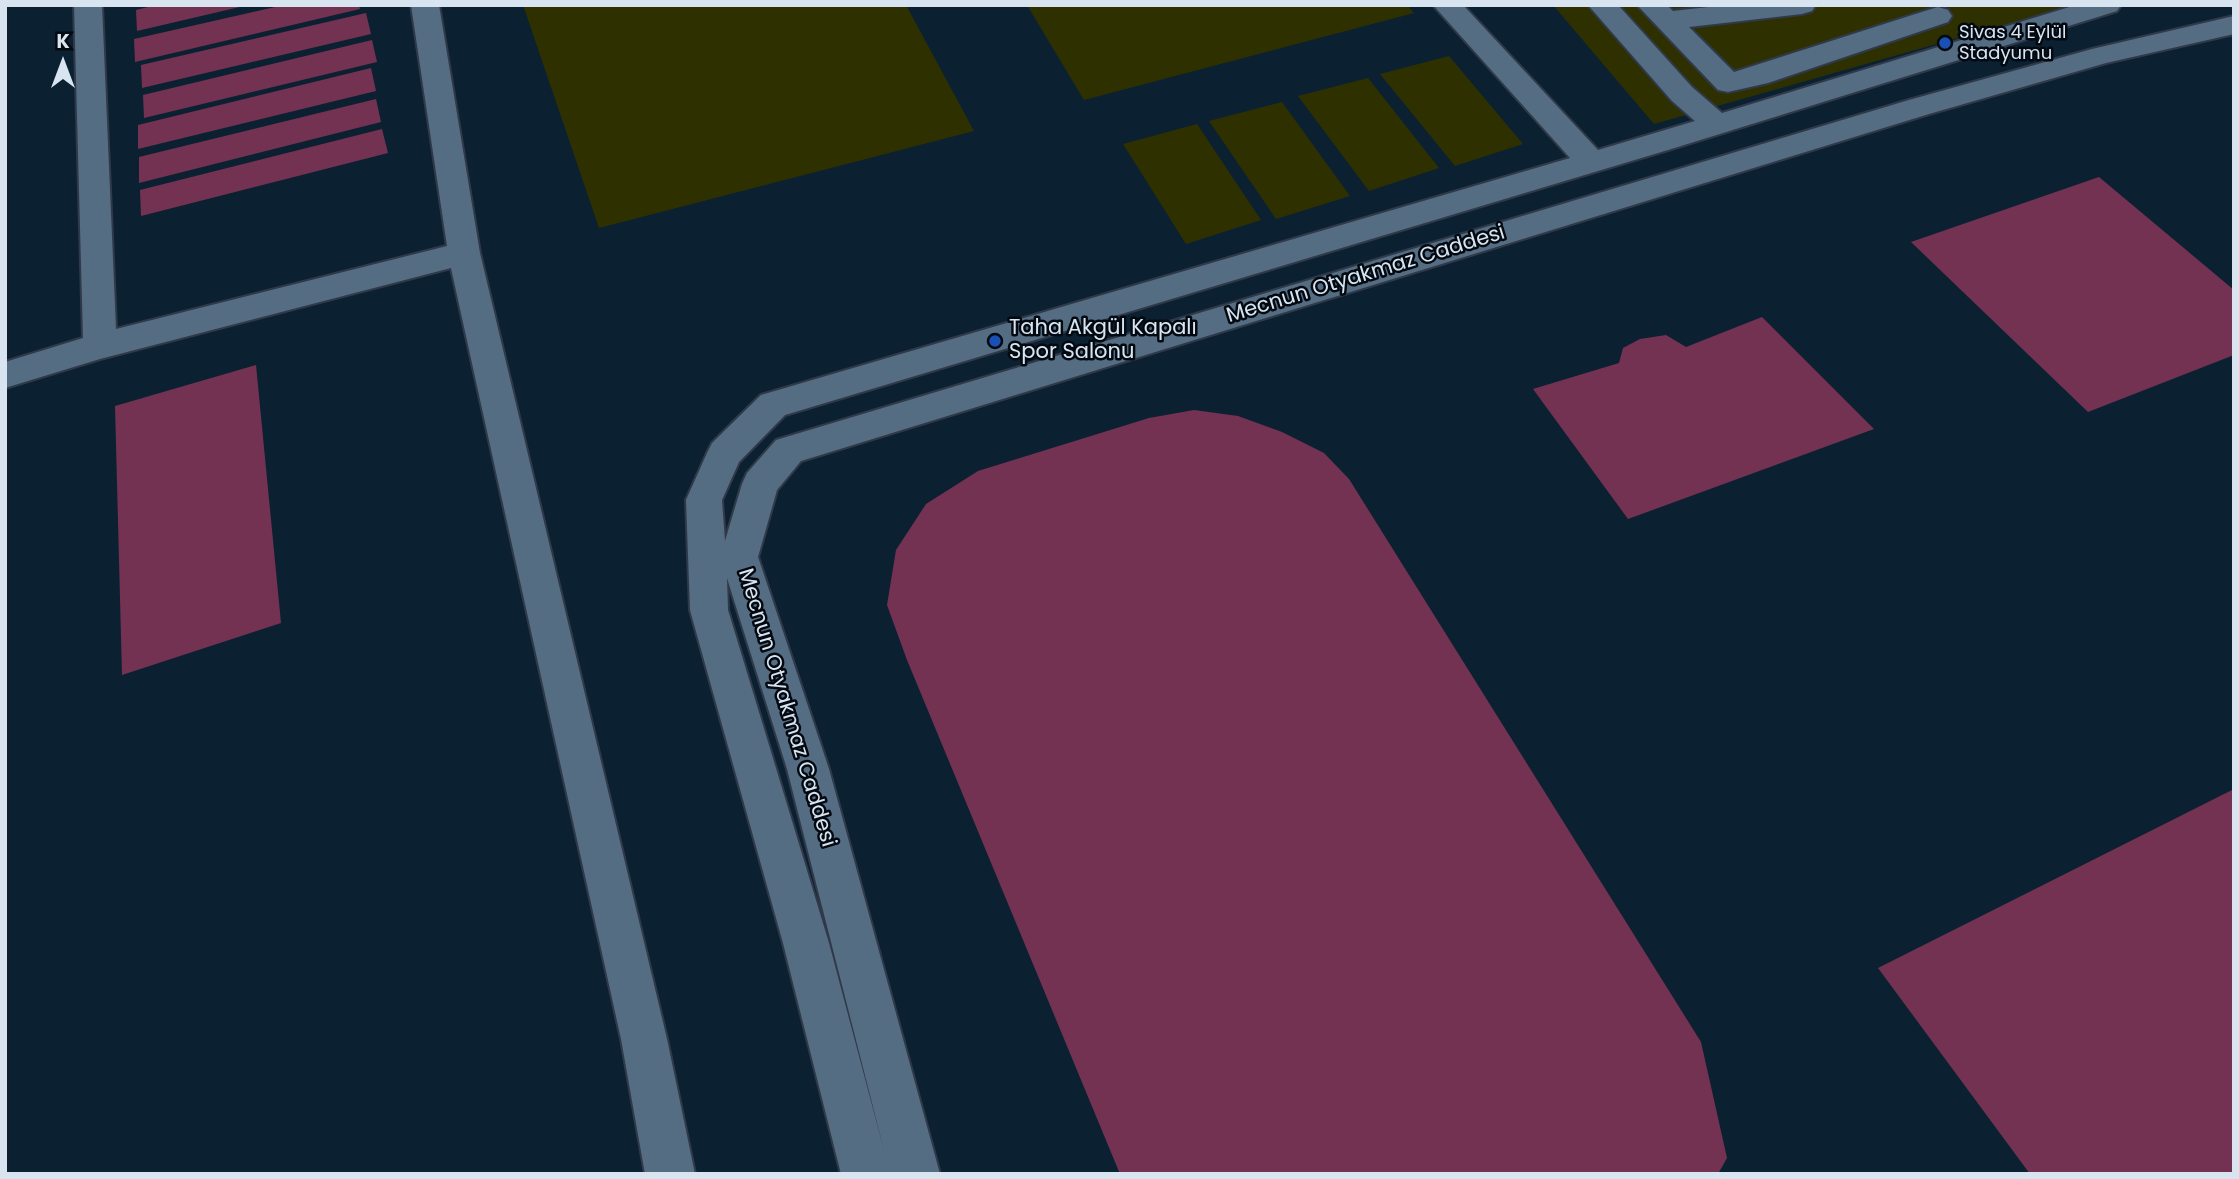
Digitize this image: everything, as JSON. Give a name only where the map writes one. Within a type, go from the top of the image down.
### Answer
[{"type":"street","points":[[89,5],[100,346]]},
{"type":"street","points":[[425,5],[464,253],[645,1038],[670,1174]]},
{"type":"street","points":[[1447,5],[1591,162]]},
{"type":"street","points":[[1602,5],[1682,94],[1717,124]]},
{"type":"street","points":[[1659,13],[1802,5]]},
{"type":"street","name":"Mecnun Otyakmaz Caddesi","points":[[866,1174],[806,943],[709,610],[704,500],[725,453],[773,405],[1591,162],[2107,5]]},
{"type":"street","points":[[1659,13],[1728,83],[1758,76],[1933,11],[1973,46]]},
{"type":"street","name":"Mecnun Otyakmaz Caddesi","points":[[915,1174],[808,769],[739,557],[760,484],[789,450],[1919,107],[2102,55],[2234,25]]},
{"type":"street","points":[[5,375],[100,346],[464,253]]},
{"type":"shaded area","points":[[523,5],[906,5],[974,131],[599,228]]},
{"type":"shaded area","points":[[1027,5],[1407,5],[1414,13],[1084,100]]},
{"type":"shaded area","points":[[1553,5],[2074,5],[1654,124]]},
{"type":"shaded area","points":[[1449,56],[1523,144],[1455,166],[1380,74]]},
{"type":"shaded area","points":[[1368,78],[1439,168],[1369,191],[1298,96]]},
{"type":"shaded area","points":[[1282,102],[1350,196],[1276,219],[1209,121]]},
{"type":"shaded area","points":[[1197,124],[1261,220],[1186,244],[1123,144]]},
{"type":"building","points":[[156,5],[244,6],[137,31],[136,10]]},
{"type":"building","points":[[284,5],[359,5],[360,9],[135,62],[134,39]]},
{"type":"building","points":[[366,13],[371,34],[142,88],[141,65]]},
{"type":"building","points":[[372,40],[377,62],[144,118],[143,95]]},
{"type":"building","points":[[371,68],[376,91],[138,149],[138,125]]},
{"type":"building","points":[[376,99],[381,122],[139,183],[139,157]]},
{"type":"building","points":[[382,129],[388,153],[141,216],[140,190]]},
{"type":"building","points":[[2099,177],[2234,290],[2234,355],[2088,412],[1911,242]]},
{"type":"building","points":[[1762,317],[1874,429],[1628,519],[1533,389],[1619,363],[1623,348],[1640,339],[1666,335],[1686,347]]},
{"type":"building","points":[[256,365],[281,623],[122,675],[115,406]]},
{"type":"building","points":[[1194,410],[1238,416],[1282,432],[1324,453],[1349,479],[1701,1042],[1727,1158],[1718,1174],[1120,1174],[907,660],[887,605],[896,550],[926,504],[978,471],[1149,418]]},
{"type":"building","points":[[2234,789],[2234,1174],[2030,1174],[1878,968]]},
{"type":"place","name":"Sivas 4 Eylül Stadyumu","points":[[1945,43]]},
{"type":"place","name":"Taha Akgül Kapalı Spor Salonu","points":[[995,341]]}]
